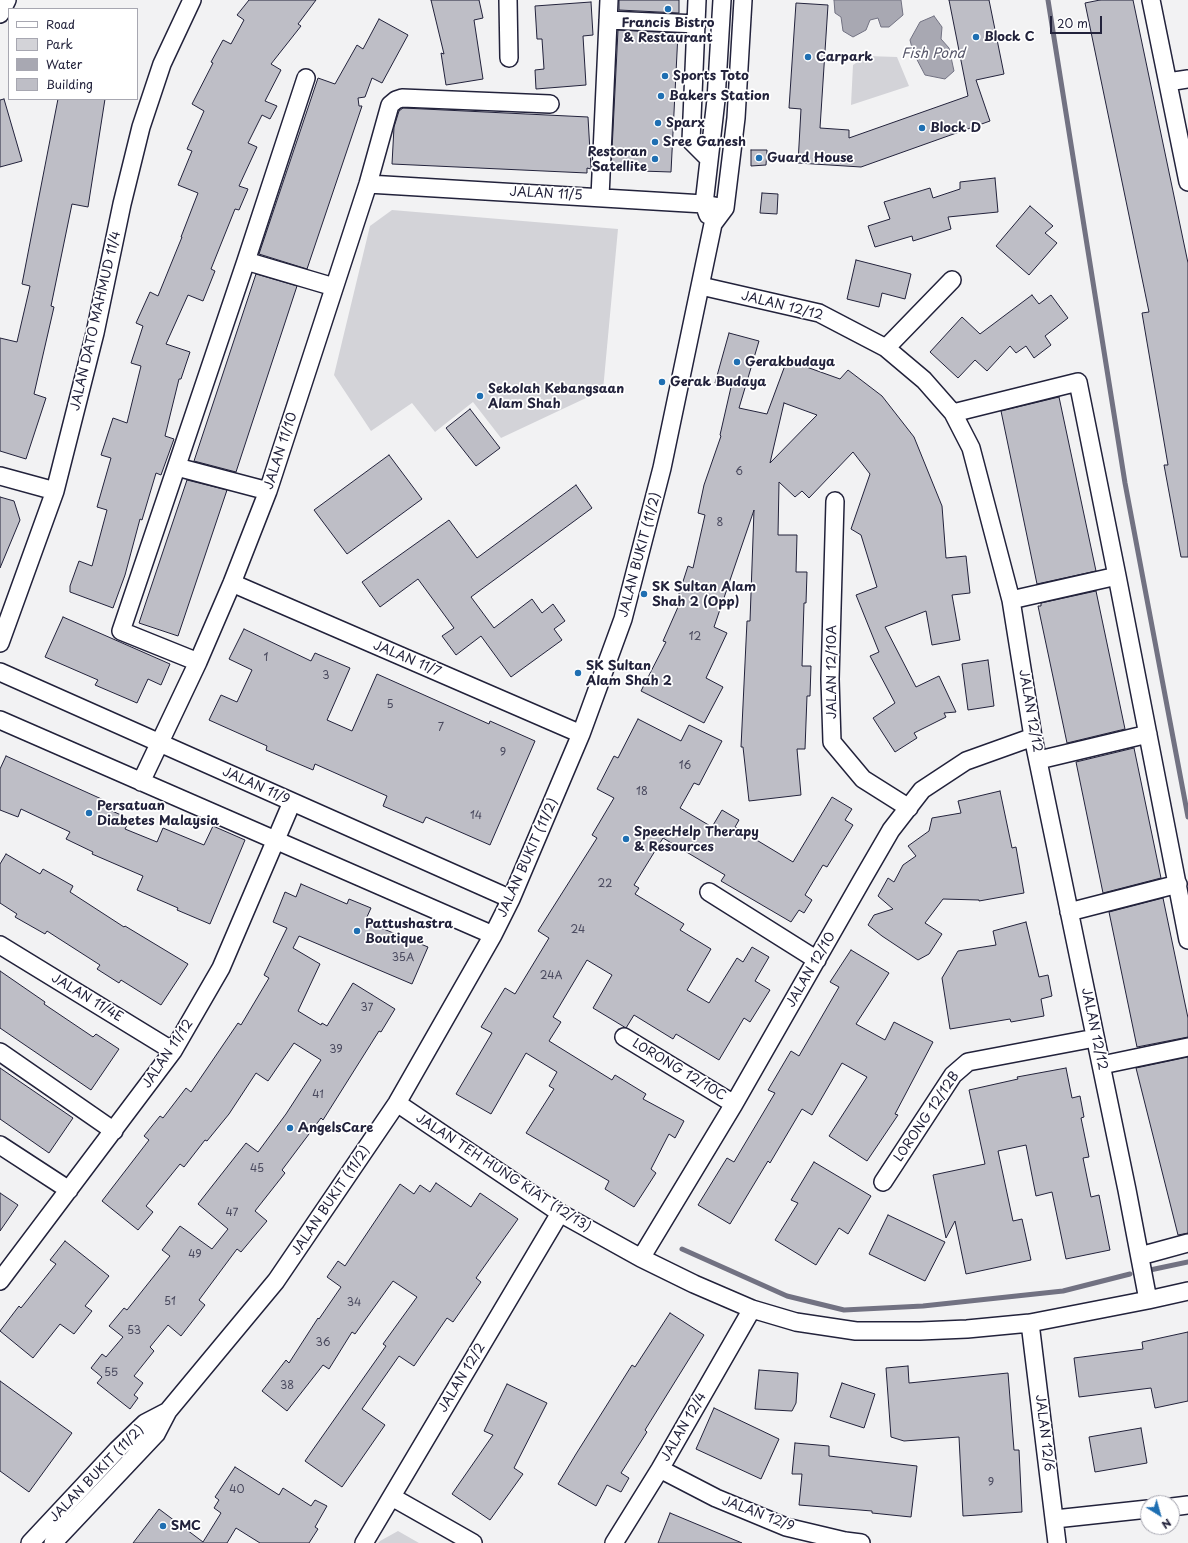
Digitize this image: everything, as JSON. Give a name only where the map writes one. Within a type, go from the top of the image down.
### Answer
[{"type":"street","points":[[0,14],[7,0]]},
{"type":"street","name":"JALAN DATO MAHMUD 11/4","points":[[0,643],[55,491],[95,333],[122,204],[142,127],[162,64],[192,0]]},
{"type":"street","points":[[508,0],[509,58]]},
{"type":"street","points":[[600,197],[609,0]]},
{"type":"street","points":[[697,0],[691,141],[709,159]]},
{"type":"street","points":[[713,224],[704,204],[716,100],[722,0]]},
{"type":"street","name":"JALAN BUKIT (11/2)","points":[[53,1543],[156,1434],[168,1411],[276,1281],[397,1103],[493,935],[511,899],[581,734],[623,619],[662,468],[713,224],[725,208],[736,118],[743,0]]},
{"type":"street","points":[[1151,0],[1188,182]]},
{"type":"street","points":[[608,20],[697,24]]},
{"type":"street","points":[[198,662],[121,631],[306,78]]},
{"type":"street","points":[[1168,82],[1188,79]]},
{"type":"street","name":"JALAN 11/10","points":[[141,782],[198,662],[232,583],[268,491],[368,184],[389,108],[396,100],[402,98],[550,104]]},
{"type":"street","name":"JALAN 11/5","points":[[368,184],[600,197],[704,204],[725,208]]},
{"type":"street","points":[[246,261],[334,287]]},
{"type":"street","points":[[886,348],[952,280]]},
{"type":"street","name":"JALAN 12/12","points":[[701,286],[819,313],[886,348],[924,380],[953,413],[971,448],[1012,600],[1033,737],[1039,760],[1095,1038],[1102,1065],[1148,1300]]},
{"type":"street","points":[[953,413],[1078,382],[1188,940]]},
{"type":"street","points":[[177,467],[268,491]]},
{"type":"street","points":[[0,476],[55,491]]},
{"type":"street","name":"JALAN 12/10A","points":[[835,501],[830,679],[832,742],[863,779],[908,808]]},
{"type":"street","points":[[1012,600],[1117,576]]},
{"type":"street","name":"JALAN 11/7","points":[[232,583],[581,734]]},
{"type":"street","name":"JALAN 11/9","points":[[0,672],[511,899]]},
{"type":"street","points":[[0,720],[493,935]]},
{"type":"street","points":[[1039,760],[1148,734]]},
{"type":"street","name":"JALAN 12/10","points":[[641,1258],[734,1104],[888,836],[908,808],[922,790],[966,761],[1033,737]]},
{"type":"street","name":"JALAN 11/12","points":[[0,1281],[173,1051],[221,968],[292,802]]},
{"type":"street","points":[[1069,912],[1178,884]]},
{"type":"street","points":[[709,892],[817,960]]},
{"type":"street","name":"JALAN 11/4E","points":[[0,945],[173,1051]]},
{"type":"street","name":"LORONG 12/10C","points":[[624,1037],[734,1104]]},
{"type":"street","name":"LORONG 12/12B","points":[[883,1182],[953,1075],[968,1062],[1095,1038]]},
{"type":"street","points":[[1102,1065],[1188,1047]]},
{"type":"street","points":[[0,1052],[114,1130]]},
{"type":"street","name":"JALAN TEH HUNG KIAT (12/13)","points":[[397,1103],[560,1213],[641,1258],[752,1310],[796,1322],[856,1331],[920,1331],[1030,1323],[1188,1291]]},
{"type":"street","points":[[0,1145],[69,1190]]},
{"type":"street","name":"JALAN 12/2","points":[[364,1543],[560,1213]]},
{"type":"street","points":[[1140,1256],[1188,1243]]},
{"type":"street","name":"JALAN 12/4","points":[[614,1543],[660,1469],[752,1310]]},
{"type":"street","name":"JALAN 12/6","points":[[1030,1323],[1057,1543]]},
{"type":"street","name":"JALAN BUKIT (11/2)","points":[[30,1543],[117,1450],[145,1423],[168,1411]]},
{"type":"street","name":"JALAN 12/9","points":[[660,1469],[723,1501],[813,1539],[861,1543]]},
{"type":"street","points":[[392,1497],[473,1543]]},
{"type":"street","points":[[1055,1519],[1140,1510]]},
{"type":"green space","points":[[867,56],[897,57],[909,86],[851,105],[853,65]]},
{"type":"green space","points":[[392,210],[618,229],[603,390],[501,438],[473,402],[435,432],[412,403],[371,431],[334,375],[370,226]]},
{"type":"green space","points":[[398,1531],[419,1543],[378,1543]]},
{"type":"water","points":[[834,0],[901,0],[903,15],[889,27],[881,27],[878,18],[870,20],[866,30],[853,37],[843,31],[841,17],[835,13]]},
{"type":"water","name":"Fish Pond","points":[[934,16],[942,27],[941,39],[949,48],[954,71],[945,79],[925,75],[913,52],[910,40],[920,22]]},
{"type":"building","points":[[249,0],[316,0],[298,24],[301,26],[271,64],[281,70],[265,101],[277,106],[270,119],[262,115],[248,143],[257,147],[239,186],[248,189],[239,210],[235,209],[211,269],[215,271],[203,301],[188,295],[166,344],[190,352],[181,379],[179,379],[165,436],[174,439],[161,475],[156,473],[142,520],[140,519],[125,575],[113,608],[70,592],[70,586],[79,561],[92,566],[107,510],[97,507],[111,458],[101,455],[113,418],[127,423],[141,366],[131,363],[143,326],[136,323],[150,292],[158,296],[198,193],[178,185],[192,151],[187,149],[204,111],[192,104],[213,63],[211,62],[223,40],[231,44],[244,20],[237,15]]},
{"type":"building","points":[[431,0],[479,0],[483,18],[474,20],[483,79],[446,85],[441,53],[444,54]]},
{"type":"building","points":[[619,0],[679,0],[679,13],[619,10]]},
{"type":"building","points":[[949,0],[989,0],[1004,74],[976,80],[990,121],[861,167],[798,163],[801,109],[789,108],[796,3],[828,5],[820,128],[849,130],[849,138],[968,96]]},
{"type":"building","points":[[1100,0],[1133,0],[1188,263],[1188,557],[1181,557],[1164,465],[1168,465],[1142,313],[1149,312],[1085,3]]},
{"type":"building","points":[[591,2],[593,35],[583,36],[586,85],[536,89],[535,70],[544,69],[542,39],[537,39],[535,6]]},
{"type":"building","points":[[379,19],[408,35],[382,83],[372,78],[365,97],[358,98],[359,106],[362,106],[307,269],[259,254],[318,78],[335,84],[357,45],[363,49]]},
{"type":"building","points":[[618,30],[678,33],[671,172],[611,170]]},
{"type":"building","points":[[4,99],[22,161],[0,167],[0,100]]},
{"type":"building","points":[[58,100],[105,100],[88,207],[72,204],[51,306],[54,307],[34,394],[46,398],[26,459],[0,451],[0,338],[17,342],[30,286],[22,284]]},
{"type":"building","points":[[403,108],[588,117],[591,169],[587,168],[587,173],[392,164],[394,127],[399,111]]},
{"type":"building","name":"Guard House","points":[[751,150],[767,150],[766,165],[751,166]]},
{"type":"building","points":[[995,178],[998,212],[948,217],[951,229],[913,241],[912,236],[875,247],[868,226],[890,219],[884,202],[930,188],[933,198],[960,189],[960,182]]},
{"type":"building","points":[[762,193],[778,194],[777,214],[760,213]]},
{"type":"building","points":[[1030,206],[1053,226],[1045,233],[1057,243],[1029,275],[996,246]]},
{"type":"building","points":[[856,260],[911,274],[905,299],[882,293],[879,307],[847,299]]},
{"type":"building","points":[[256,274],[297,286],[236,472],[194,461]]},
{"type":"building","points":[[1032,295],[1039,304],[1051,295],[1068,318],[1045,336],[1051,345],[1034,358],[1026,346],[1016,353],[1010,346],[987,371],[975,360],[958,378],[930,352],[962,317],[980,334]]},
{"type":"building","points":[[729,333],[759,341],[739,408],[767,414],[787,360],[840,379],[848,370],[882,396],[914,437],[942,506],[946,558],[966,556],[970,593],[952,595],[960,640],[932,645],[926,611],[885,627],[916,687],[939,676],[956,712],[944,713],[946,717],[914,733],[917,738],[895,752],[873,718],[895,703],[870,656],[879,652],[856,595],[877,587],[861,535],[851,529],[870,474],[853,452],[809,498],[802,491],[795,497],[779,482],[778,535],[797,535],[796,572],[807,572],[806,603],[804,603],[802,666],[811,666],[810,696],[807,696],[805,749],[797,749],[801,795],[749,801],[743,747],[741,747],[747,621],[750,621],[754,510],[714,627],[727,633],[706,678],[723,687],[704,723],[641,691],[666,642],[663,641],[682,598],[678,597],[688,566],[693,568],[705,515],[698,513],[704,485],[721,436],[731,387],[715,383]],"holes":[[[784,403],[817,415],[770,463]]]},
{"type":"building","points":[[1059,397],[1096,571],[1037,584],[1001,411]]},
{"type":"building","points":[[470,409],[500,448],[476,466],[446,428]]},
{"type":"building","points":[[389,455],[422,499],[347,554],[314,510]]},
{"type":"building","points":[[187,480],[227,490],[178,636],[139,623]]},
{"type":"building","points":[[576,485],[592,508],[471,597],[494,628],[532,599],[542,613],[553,604],[565,621],[554,629],[562,640],[511,677],[481,636],[456,655],[442,636],[454,628],[418,579],[380,607],[362,582],[449,520],[477,558]]},
{"type":"building","points":[[0,497],[14,501],[20,520],[0,568]]},
{"type":"building","points":[[1096,591],[1125,729],[1067,743],[1038,606],[1041,606],[1041,603]]},
{"type":"building","points":[[63,617],[170,664],[161,685],[148,679],[137,703],[95,685],[98,680],[45,657]]},
{"type":"building","points":[[244,629],[311,661],[315,653],[350,668],[327,720],[352,731],[377,674],[489,724],[490,721],[535,741],[490,845],[426,817],[423,823],[383,806],[387,796],[315,764],[313,770],[266,750],[267,746],[209,720],[221,695],[237,702],[252,670],[229,659]]},
{"type":"building","points":[[988,660],[994,706],[968,710],[962,664]]},
{"type":"building","points":[[638,719],[681,741],[689,725],[722,741],[699,785],[694,783],[680,808],[712,827],[722,810],[739,820],[735,827],[793,862],[832,797],[852,809],[845,820],[853,825],[827,867],[823,865],[805,895],[812,900],[804,913],[799,910],[791,922],[721,881],[725,875],[663,838],[634,885],[639,888],[635,894],[684,924],[680,930],[711,949],[687,990],[709,1003],[737,958],[743,962],[752,947],[769,957],[755,981],[770,990],[750,1022],[744,1018],[719,1060],[676,1034],[673,1039],[634,1015],[626,1028],[593,1008],[612,975],[587,960],[553,1017],[561,1022],[549,1041],[612,1080],[615,1075],[646,1094],[643,1099],[684,1121],[675,1138],[669,1134],[651,1169],[656,1173],[634,1207],[605,1189],[609,1181],[526,1133],[554,1089],[549,1086],[557,1072],[526,1053],[491,1114],[456,1094],[492,1033],[481,1027],[505,988],[515,994],[549,938],[538,931],[597,838],[592,835],[614,798],[597,789],[614,756],[618,758]]},
{"type":"building","points":[[1134,748],[1161,878],[1103,893],[1076,762]]},
{"type":"building","points":[[6,756],[106,801],[103,807],[130,819],[125,829],[157,842],[163,828],[204,845],[213,826],[245,840],[210,924],[177,910],[178,908],[137,890],[143,876],[92,854],[93,852],[66,839],[70,832],[21,809],[18,817],[0,810],[0,769]]},
{"type":"building","points":[[1000,791],[1012,848],[1016,847],[1024,893],[979,901],[943,899],[925,923],[942,934],[929,954],[918,960],[868,925],[874,915],[893,909],[878,896],[888,878],[894,882],[903,865],[916,856],[908,846],[929,831],[932,818],[961,813],[958,801]]},
{"type":"building","points":[[6,854],[40,874],[43,869],[73,886],[70,892],[124,927],[125,926],[188,964],[161,1005],[121,980],[119,983],[97,969],[100,965],[47,931],[45,934],[15,917],[17,914],[0,903],[0,864]]},
{"type":"building","points":[[301,884],[347,904],[349,899],[371,908],[366,919],[382,926],[381,928],[428,947],[412,984],[299,936],[293,948],[320,964],[298,1011],[321,1025],[322,1023],[327,1026],[353,983],[395,1009],[381,1032],[379,1031],[323,1120],[321,1118],[282,1170],[285,1173],[255,1211],[267,1221],[241,1252],[237,1249],[199,1300],[205,1305],[181,1336],[168,1325],[150,1347],[154,1351],[134,1376],[143,1383],[134,1395],[138,1398],[130,1409],[97,1383],[102,1377],[91,1368],[102,1354],[106,1357],[123,1337],[109,1326],[124,1308],[127,1310],[170,1256],[162,1250],[180,1226],[212,1249],[228,1229],[198,1204],[246,1143],[258,1152],[286,1114],[321,1060],[294,1043],[268,1081],[256,1073],[229,1114],[207,1141],[205,1140],[184,1167],[180,1164],[146,1206],[153,1212],[138,1230],[102,1201],[149,1140],[144,1136],[160,1116],[163,1118],[186,1088],[191,1092],[238,1023],[241,1025],[269,978],[264,975],[287,928],[273,922],[285,892],[296,897]]},
{"type":"building","points":[[1163,898],[1188,1018],[1188,1037],[1137,1047],[1109,912]]},
{"type":"building","points":[[1026,922],[1039,977],[1048,975],[1052,996],[1041,999],[1044,1016],[1011,1022],[1010,1019],[950,1029],[942,978],[958,951],[996,945],[993,931]]},
{"type":"building","points":[[851,950],[889,973],[856,1024],[885,1040],[894,1022],[933,1042],[895,1114],[898,1115],[867,1161],[829,1136],[867,1077],[842,1063],[812,1115],[802,1109],[770,1163],[768,1161],[730,1224],[698,1205],[727,1158],[734,1162],[775,1093],[768,1090],[791,1051],[799,1056],[839,987],[830,982]]},
{"type":"building","points":[[0,971],[45,1002],[44,1004],[93,1037],[96,1034],[119,1049],[91,1090],[0,1028]]},
{"type":"building","points":[[1188,1057],[1188,1233],[1178,1235],[1136,1068]]},
{"type":"building","points":[[0,1068],[73,1118],[49,1153],[0,1119]]},
{"type":"building","points":[[1066,1068],[1072,1098],[1080,1096],[1084,1117],[1081,1118],[1089,1157],[1083,1158],[1091,1197],[1099,1195],[1110,1250],[1066,1259],[1052,1192],[1036,1196],[1026,1145],[998,1151],[1013,1221],[1022,1219],[1031,1260],[966,1274],[955,1221],[946,1238],[933,1175],[985,1164],[969,1090],[1018,1079],[1017,1077]]},
{"type":"building","points":[[814,1162],[871,1196],[848,1234],[839,1228],[816,1265],[775,1240],[798,1203],[791,1200]]},
{"type":"building","points":[[436,1183],[471,1207],[480,1193],[518,1219],[476,1278],[481,1282],[453,1322],[447,1318],[414,1366],[399,1356],[362,1409],[385,1425],[342,1487],[305,1461],[386,1346],[383,1344],[417,1297],[393,1281],[355,1334],[352,1332],[329,1369],[323,1365],[287,1411],[262,1391],[286,1360],[289,1363],[318,1318],[319,1319],[341,1287],[327,1277],[338,1261],[345,1266],[400,1184],[414,1194],[420,1185],[430,1192]]},
{"type":"building","points":[[0,1193],[18,1205],[0,1231]]},
{"type":"building","points":[[888,1215],[945,1242],[925,1281],[869,1254]]},
{"type":"building","points":[[65,1241],[109,1276],[85,1306],[92,1311],[74,1334],[60,1324],[33,1358],[0,1331],[19,1306],[21,1308],[56,1264],[50,1260]]},
{"type":"building","points":[[670,1313],[704,1335],[645,1430],[647,1432],[621,1473],[629,1478],[621,1492],[607,1485],[596,1506],[558,1484],[632,1365],[635,1367]]},
{"type":"building","points":[[1188,1332],[1188,1401],[1155,1408],[1151,1388],[1079,1397],[1074,1358],[1143,1349],[1142,1342]]},
{"type":"building","points":[[908,1366],[909,1383],[1008,1373],[1014,1450],[1019,1450],[1022,1512],[963,1516],[959,1437],[904,1441],[891,1437],[886,1368]]},
{"type":"building","points":[[759,1370],[798,1373],[796,1403],[792,1411],[755,1409]]},
{"type":"building","points":[[0,1381],[72,1433],[29,1492],[0,1471]]},
{"type":"building","points":[[842,1383],[875,1394],[864,1428],[830,1417]]},
{"type":"building","points":[[507,1384],[547,1403],[514,1468],[523,1474],[490,1520],[452,1494],[493,1435],[484,1431]]},
{"type":"building","points":[[714,1408],[779,1439],[761,1479],[696,1449]]},
{"type":"building","points":[[1141,1428],[1147,1463],[1095,1472],[1089,1437]]},
{"type":"building","points":[[795,1443],[829,1446],[829,1456],[917,1466],[911,1517],[872,1513],[872,1511],[799,1505],[802,1474],[792,1474]]},
{"type":"building","points":[[235,1467],[279,1495],[283,1488],[311,1506],[315,1500],[327,1506],[315,1527],[318,1529],[309,1543],[260,1543],[236,1528],[227,1543],[133,1543],[159,1509],[203,1542],[221,1513],[214,1508],[219,1500],[215,1497]]},
{"type":"building","points":[[670,1513],[742,1543],[658,1543]]},
{"type":"waterway","points":[[1048,0],[1125,483],[1188,817]]},
{"type":"waterway","points":[[682,1249],[787,1296],[844,1310],[923,1306],[1063,1291],[1130,1274]]},
{"type":"waterway","points":[[1150,1270],[1188,1262]]},
{"type":"place","name":"Francis Bistro & Restaurant","points":[[668,9]]},
{"type":"place","name":"Block C","points":[[976,37]]},
{"type":"place","name":"Carpark","points":[[808,57]]},
{"type":"place","name":"Sports Toto","points":[[665,76]]},
{"type":"place","name":"Bakers Station","points":[[661,96]]},
{"type":"place","name":"Sparx","points":[[658,123]]},
{"type":"place","name":"Block D","points":[[922,128]]},
{"type":"place","name":"Sree Ganesh","points":[[655,142]]},
{"type":"place","name":"Guard House","points":[[759,158]]},
{"type":"place","name":"Restoran Satellite","points":[[655,159]]},
{"type":"place","name":"Gerakbudaya","points":[[737,362]]},
{"type":"place","name":"Gerak Budaya","points":[[662,382]]},
{"type":"place","name":"Sekolah Kebangsaan Alam Shah","points":[[480,396]]},
{"type":"place","name":"SK Sultan Alam Shah 2 (Opp)","points":[[644,594]]},
{"type":"place","name":"SK Sultan Alam Shah 2","points":[[578,673]]},
{"type":"place","name":"Persatuan Diabetes Malaysia","points":[[89,813]]},
{"type":"place","name":"SpeecHelp Therapy & Resources","points":[[626,839]]},
{"type":"place","name":"Pattushastra Boutique","points":[[357,931]]},
{"type":"place","name":"AngelsCare","points":[[290,1128]]},
{"type":"place","name":"SMC","points":[[163,1526]]}]
